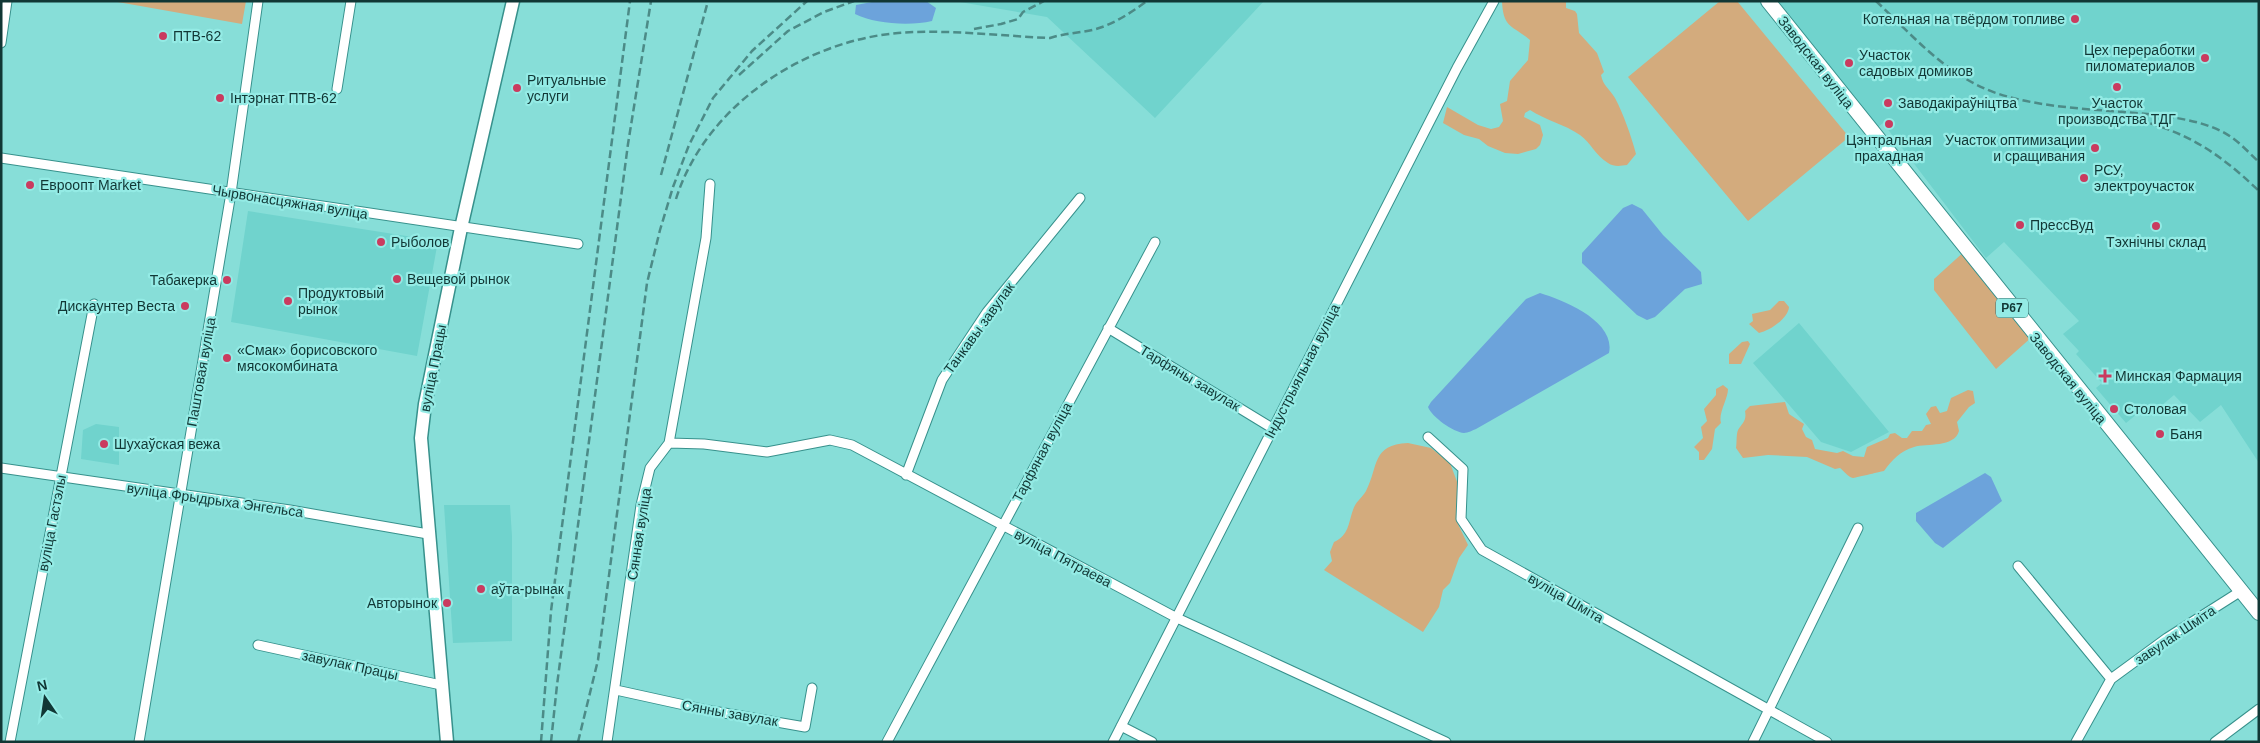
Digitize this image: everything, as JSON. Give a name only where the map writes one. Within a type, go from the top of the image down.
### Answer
[{"type":"main road","name":"вуліца Працы","points":[[447,742],[421,438],[425,404],[461,228],[512,1]]},
{"type":"main road","name":"Заводская вуліца","points":[[1768,1],[2259,613]]},
{"type":"street","points":[[1,43],[7,1]]},
{"type":"street","name":"Паштовая вуліца","points":[[139,742],[231,193],[258,1]]},
{"type":"street","points":[[337,89],[351,1]]},
{"type":"street","name":"Індустрыяльная вуліца","points":[[1113,742],[1457,68],[1494,1]]},
{"type":"street","name":"Чырвонасцяжная вуліца","points":[[1,158],[578,244]]},
{"type":"street","name":"Сянная вуліца","points":[[607,742],[641,506],[650,468],[669,443],[706,238],[710,184]]},
{"type":"street","name":"Танкавы завулак","points":[[906,475],[942,380],[987,312],[1080,198]]},
{"type":"street","name":"Тарфяная вуліца","points":[[887,742],[1155,242]]},
{"type":"street","name":"вуліца Гастэлы","points":[[10,742],[94,304]]},
{"type":"street","name":"Тарфяны завулак","points":[[1108,328],[1272,428]]},
{"type":"street","name":"вуліца Шміта","points":[[1428,437],[1463,469],[1461,519],[1482,550],[1827,742]]},
{"type":"street","name":"вуліца Пятраева","points":[[669,443],[704,444],[766,452],[830,440],[852,445],[1177,618],[1446,742]]},
{"type":"street","name":"вуліца Фрыдрыха Энгельса","points":[[1,468],[290,510],[428,534]]},
{"type":"street","points":[[1753,742],[1858,528]]},
{"type":"street","points":[[2018,566],[2111,679]]},
{"type":"street","name":"завулак Шміта","points":[[2076,742],[2111,679],[2167,638],[2241,591]]},
{"type":"street","name":"завулак Працы","points":[[258,645],[441,685]]},
{"type":"street","name":"Сянны завулак","points":[[616,690],[707,710],[806,727],[812,688]]},
{"type":"street","points":[[2215,742],[2259,709]]},
{"type":"street","points":[[1121,726],[1152,742]]},
{"type":"shaded area","points":[[112,1],[246,1],[242,24]]},
{"type":"shaded area","points":[[877,1],[926,1],[936,8],[932,21],[923,23],[882,22],[855,14],[856,5]]},
{"type":"shaded area","points":[[954,1],[1264,1],[1155,118],[1047,17]]},
{"type":"shaded area","points":[[1502,1],[1566,1],[1566,8],[1575,11],[1579,33],[1597,53],[1604,72],[1601,75],[1602,79],[1615,98],[1630,133],[1636,154],[1627,165],[1615,166],[1608,163],[1580,135],[1530,110],[1525,113],[1524,117],[1540,125],[1543,135],[1540,145],[1536,149],[1518,154],[1505,153],[1488,146],[1479,139],[1464,135],[1443,123],[1447,107],[1478,125],[1491,129],[1499,127],[1503,121],[1500,104],[1507,101],[1510,81],[1528,60],[1530,40],[1513,28],[1507,21],[1504,16]]},
{"type":"shaded area","points":[[1720,1],[1737,1],[1849,137],[1748,221],[1628,77]]},
{"type":"shaded area","points":[[1776,1],[2259,1],[2259,463],[2221,405],[2200,422],[2174,395],[2148,417],[2142,410],[2126,423],[2096,388],[2102,383],[2076,354],[2079,351],[2063,334],[2079,321],[2004,242],[1986,258],[1883,123],[1877,128]]},
{"type":"shaded area","points":[[1632,204],[1642,209],[1663,235],[1701,272],[1702,284],[1685,289],[1655,317],[1647,320],[1637,315],[1582,263],[1582,253],[1623,208]]},
{"type":"shaded area","points":[[248,211],[438,241],[417,356],[231,322]]},
{"type":"shaded area","points":[[1966,250],[2033,336],[1996,369],[1934,290],[1934,279]]},
{"type":"shaded area","points":[[1540,293],[1574,307],[1596,322],[1604,331],[1609,342],[1609,353],[1469,432],[1459,432],[1443,423],[1430,411],[1428,407],[1431,402],[1526,299]]},
{"type":"shaded area","points":[[1779,301],[1784,301],[1789,307],[1785,316],[1777,324],[1759,333],[1749,324],[1753,321],[1752,314],[1770,310]]},
{"type":"shaded area","points":[[1799,323],[1889,432],[1851,452],[1821,442],[1753,363]]},
{"type":"shaded area","points":[[1748,341],[1750,344],[1741,364],[1729,364],[1729,354],[1742,342]]},
{"type":"shaded area","points":[[1723,385],[1728,389],[1720,419],[1721,423],[1715,429],[1712,449],[1704,460],[1699,460],[1699,452],[1694,447],[1703,438],[1701,427],[1707,421],[1704,409],[1716,395],[1716,389]]},
{"type":"shaded area","points":[[1968,390],[1973,391],[1975,403],[1969,407],[1957,422],[1959,431],[1952,440],[1909,449],[1897,456],[1884,471],[1853,478],[1840,468],[1835,469],[1807,457],[1768,455],[1743,458],[1736,448],[1738,430],[1745,420],[1745,411],[1750,406],[1785,402],[1789,414],[1804,424],[1802,429],[1806,437],[1812,440],[1815,449],[1837,453],[1843,451],[1853,456],[1864,457],[1867,447],[1888,438],[1890,434],[1895,433],[1902,438],[1907,438],[1912,431],[1922,431],[1926,425],[1931,424],[1926,414],[1931,407],[1936,406],[1940,413],[1947,411],[1951,398]]},
{"type":"shaded area","points":[[96,424],[119,427],[119,465],[81,459],[83,430]]},
{"type":"shaded area","points":[[1408,443],[1431,448],[1450,463],[1459,487],[1458,524],[1468,545],[1459,558],[1450,583],[1443,590],[1439,607],[1423,632],[1324,570],[1332,561],[1330,552],[1334,542],[1343,536],[1354,507],[1366,491],[1378,458],[1388,448]]},
{"type":"shaded area","points":[[1985,473],[1991,477],[2002,501],[1943,548],[1935,543],[1916,521],[1916,513]]},
{"type":"shaded area","name":"аўта-рынак","points":[[444,505],[510,505],[512,536],[512,641],[453,643]]},
{"type":"railway","points":[[541,742],[551,611],[630,1]]},
{"type":"railway","points":[[551,742],[628,144],[651,1]]},
{"type":"railway","points":[[661,175],[708,1]]},
{"type":"railway","points":[[578,742],[598,660],[647,283],[673,187],[689,145],[713,98],[752,51],[807,1]]},
{"type":"railway","points":[[739,75],[788,31],[824,12],[854,1]]},
{"type":"railway","points":[[974,29],[1018,19],[1023,12],[1044,1]]},
{"type":"railway","points":[[676,199],[690,165],[710,135],[734,108],[763,84],[794,65],[828,49],[863,39],[917,32],[955,32],[1050,38],[1103,27],[1123,17],[1147,1]]},
{"type":"railway","points":[[1876,1],[1931,54],[1978,86],[1996,93],[2033,102],[2071,108],[2147,114],[2194,122],[2212,127],[2232,137],[2259,162]]},
{"type":"railway","points":[[2127,117],[2166,129],[2199,144],[2214,153],[2259,191]]},
{"type":"place","name":"Котельная на твёрдом топливе","points":[[2075,19]]},
{"type":"place","name":"ПТВ-62","points":[[163,36]]},
{"type":"place","name":"Цех переработки пиломатериалов","points":[[2205,58]]},
{"type":"place","name":"Участок садовых домиков","points":[[1849,63]]},
{"type":"place","name":"Участок производства ТДГ","points":[[2117,87]]},
{"type":"place","name":"Ритуальные услуги","points":[[517,88]]},
{"type":"place","name":"Інтэрнат ПТВ-62","points":[[220,98]]},
{"type":"place","name":"Заводакіраўніцтва","points":[[1888,103]]},
{"type":"place","name":"Цэнтральная прахадная","points":[[1889,124]]},
{"type":"place","name":"Участок оптимизации и сращивания","points":[[2095,148]]},
{"type":"place","name":"РСУ, электроучасток","points":[[2084,178]]},
{"type":"place","name":"Евроопт Market","points":[[30,185]]},
{"type":"place","name":"ПрессВуд","points":[[2020,225]]},
{"type":"place","name":"Тэхнічны склад","points":[[2156,226]]},
{"type":"place","name":"Рыболов","points":[[381,242]]},
{"type":"place","name":"Вещевой рынок","points":[[397,279]]},
{"type":"place","name":"Табакерка","points":[[227,280]]},
{"type":"place","name":"Продуктовый рынок","points":[[288,301]]},
{"type":"place","name":"Дискаунтер Веста","points":[[185,306]]},
{"type":"place","name":"«Смак» борисовского мясокомбината","points":[[227,358]]},
{"type":"place","name":"Минская Фармация","points":[[2105,376]]},
{"type":"place","name":"Столовая","points":[[2114,409]]},
{"type":"place","name":"Баня","points":[[2160,434]]},
{"type":"place","name":"Шухаўская вежа","points":[[104,444]]},
{"type":"place","name":"аўта-рынак","points":[[481,589]]},
{"type":"place","name":"Авторынок","points":[[447,603]]}]
